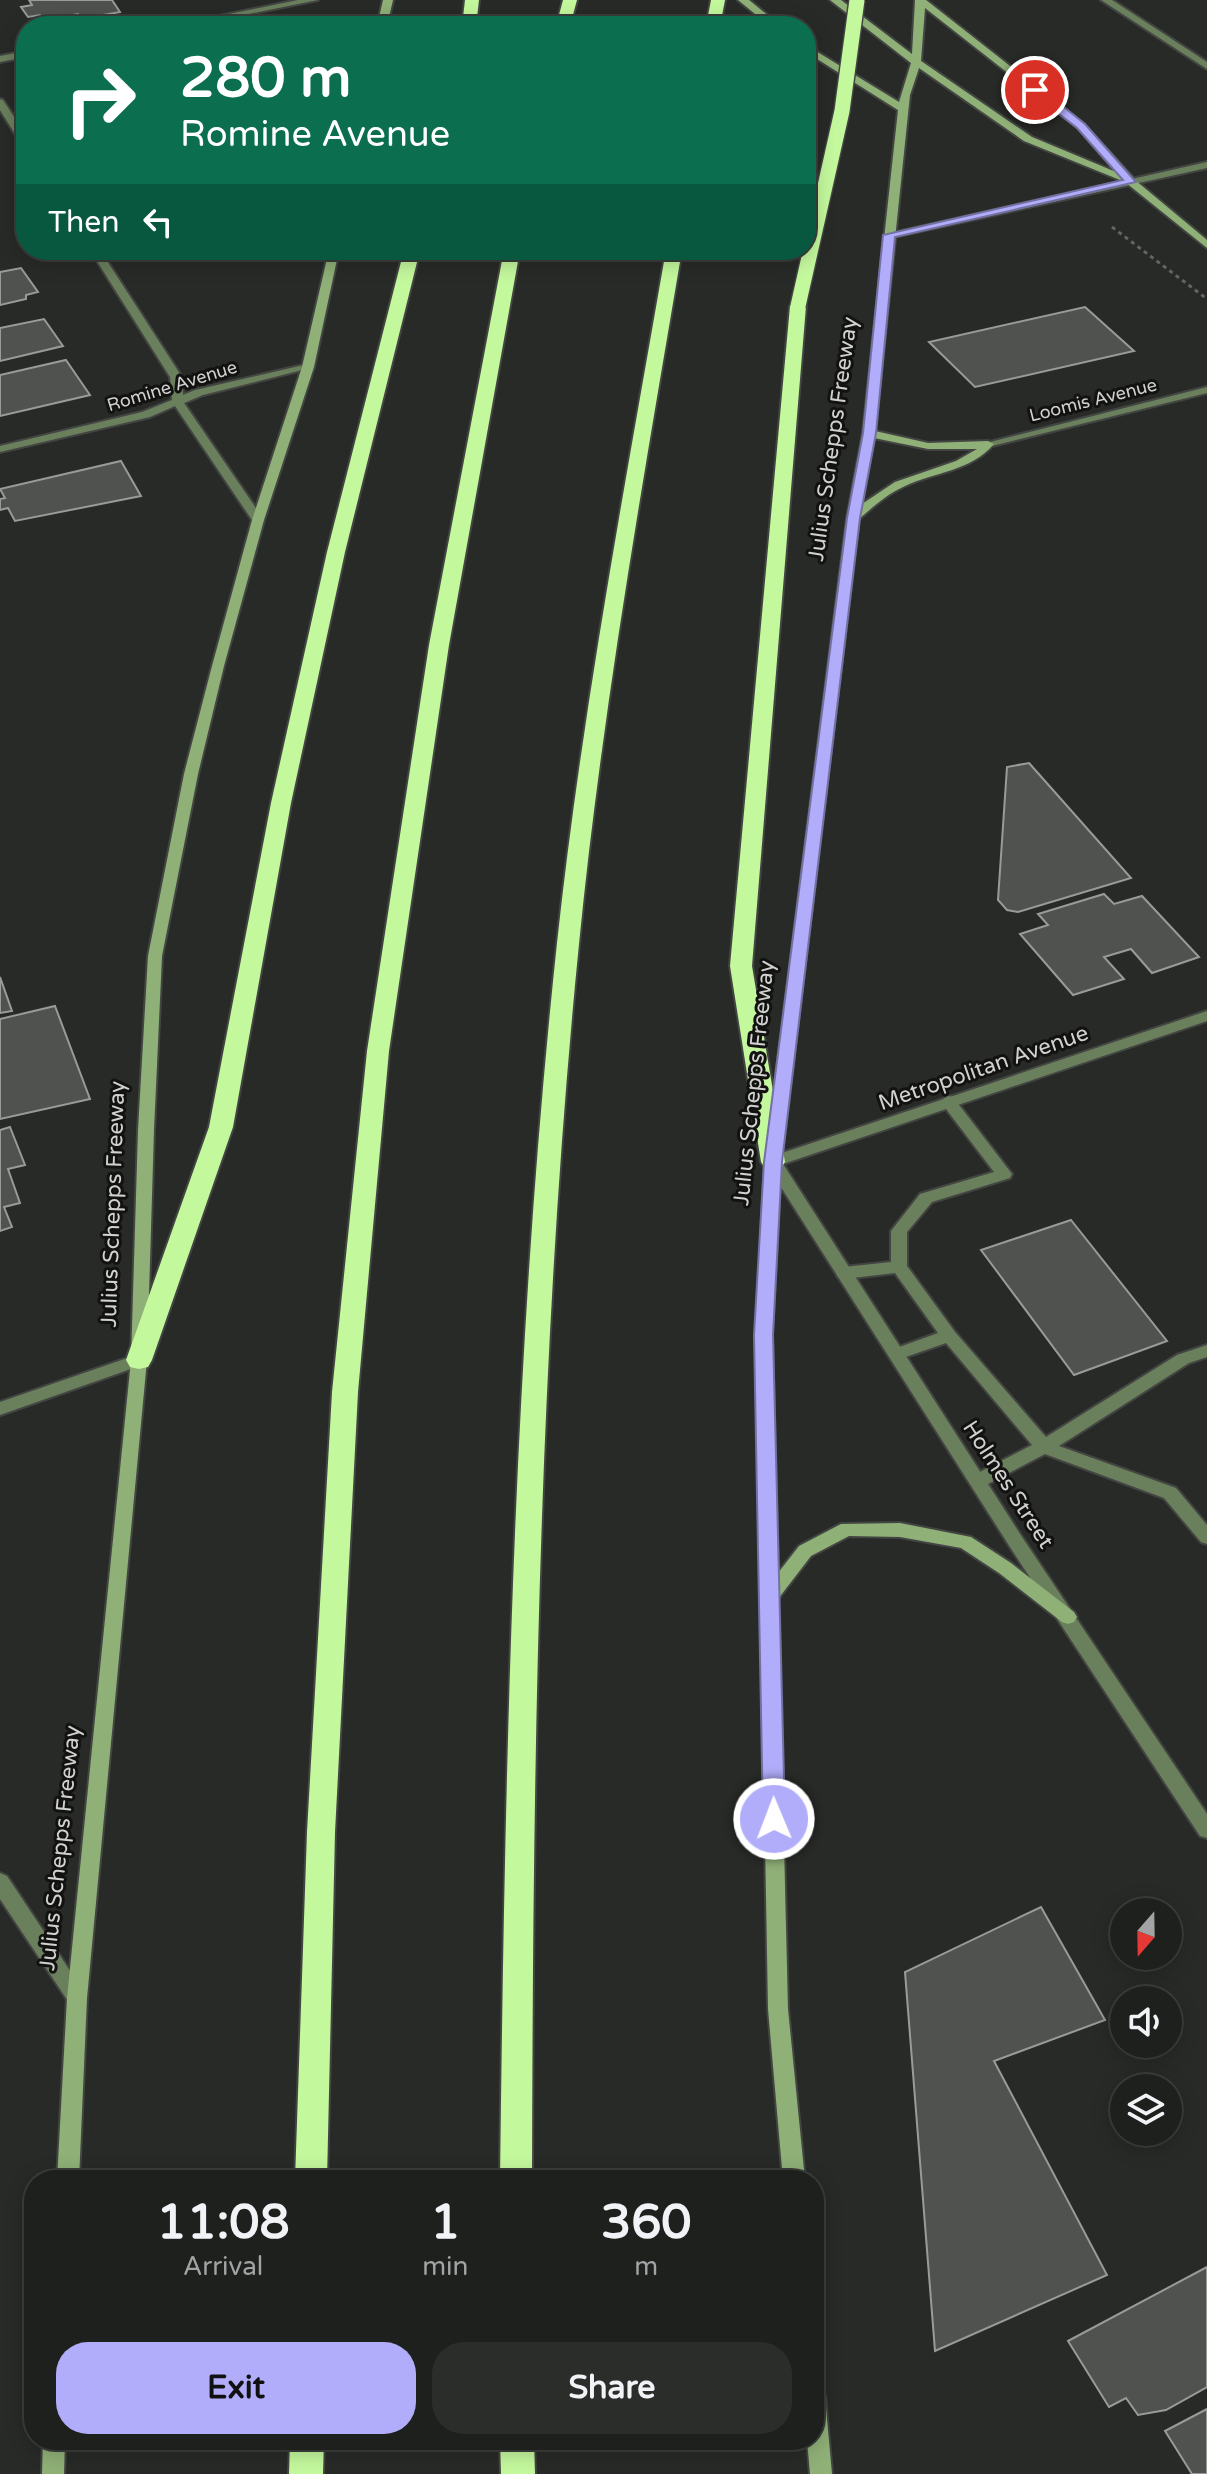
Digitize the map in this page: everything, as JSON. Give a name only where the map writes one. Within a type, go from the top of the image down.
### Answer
[{"type":"highway","points":[[816,226],[842,111],[857,0]]},
{"type":"highway","points":[[139,1360],[221,1127],[300,715],[336,552],[409,260]]},
{"type":"highway","points":[[311,2170],[320,1847],[345,1392],[378,1051],[439,645],[510,260]]},
{"type":"highway","points":[[516,2170],[523,1674],[547,1176],[583,812],[672,260]]},
{"type":"highway","points":[[773,1162],[741,966],[798,306],[808,260]]},
{"type":"highway","points":[[306,2474],[307,2450]]},
{"type":"highway","points":[[517,2450],[518,2474]]},
{"type":"main road","points":[[743,0],[763,16]]},
{"type":"main road","points":[[835,0],[916,62],[1028,139],[1131,182]]},
{"type":"main road","points":[[921,0],[1081,126],[1131,182],[1207,245]]},
{"type":"main road","name":"Julius Schepps Freeway","points":[[793,2170],[778,2009],[764,1335],[773,1162],[853,518],[869,433],[905,95],[916,62],[921,0]]},
{"type":"main road","points":[[816,54],[905,110]]},
{"type":"main road","name":"Julius Schepps Freeway","points":[[68,2170],[77,1998],[139,1360],[155,956],[191,774],[258,520],[308,367],[332,260]]},
{"type":"main road","points":[[869,433],[910,447],[949,449],[988,444]]},
{"type":"main road","points":[[853,518],[884,492],[907,480],[977,457],[988,444]]},
{"type":"main road","points":[[770,1597],[805,1551],[847,1529],[900,1530],[965,1542],[1005,1568],[1068,1617]]},
{"type":"main road","points":[[53,2474],[54,2450]]},
{"type":"main road","points":[[819,2450],[821,2474]]},
{"type":"street","points":[[228,16],[313,0]]},
{"type":"street","points":[[1106,0],[1207,66]]},
{"type":"street","points":[[0,102],[16,127]]},
{"type":"street","points":[[889,235],[1207,165]]},
{"type":"street","points":[[101,260],[176,377],[178,402],[258,520]]},
{"type":"street","name":"Romine Avenue","points":[[0,449],[146,415],[199,392],[308,367]]},
{"type":"street","name":"Loomis Avenue","points":[[988,444],[1207,390]]},
{"type":"street","name":"Metropolitan Avenue","points":[[773,1162],[1207,1016]]},
{"type":"street","points":[[948,1101],[1004,1174],[926,1198],[899,1231],[899,1267],[949,1336],[1044,1447],[1170,1493],[1207,1537]]},
{"type":"street","name":"Holmes Street","points":[[773,1162],[1207,1830]]},
{"type":"street","points":[[844,1273],[899,1267]]},
{"type":"street","points":[[897,1354],[949,1336]]},
{"type":"street","points":[[978,1481],[1044,1447],[1183,1359],[1207,1351]]},
{"type":"street","points":[[0,1409],[139,1360]]},
{"type":"street","points":[[0,1882],[77,1998]]},
{"type":"path","points":[[1109,224],[1207,299]]},
{"type":"building","points":[[29,0],[112,0],[120,12],[98,16],[27,16],[21,7],[32,5]]},
{"type":"building","points":[[21,268],[38,292],[26,295],[26,299],[0,305],[0,272]]},
{"type":"building","points":[[1085,307],[1134,351],[975,387],[929,342]]},
{"type":"building","points":[[44,319],[63,346],[0,361],[0,328]]},
{"type":"building","points":[[66,360],[90,395],[0,416],[0,375]]},
{"type":"building","points":[[121,461],[141,496],[15,521],[8,508],[0,510],[0,499],[5,498],[0,489]]},
{"type":"building","points":[[1029,763],[1131,878],[1018,912],[1007,910],[998,900],[1007,767]]},
{"type":"building","points":[[1104,894],[1114,904],[1142,896],[1199,957],[1152,973],[1131,949],[1104,957],[1124,979],[1073,995],[1020,934],[1048,925],[1038,914]]},
{"type":"building","points":[[0,977],[12,1011],[0,1013]]},
{"type":"building","points":[[55,1006],[90,1099],[0,1119],[0,1019]]},
{"type":"building","points":[[10,1127],[25,1165],[8,1169],[20,1203],[4,1207],[12,1227],[0,1231],[0,1130]]},
{"type":"building","points":[[1071,1220],[1167,1341],[1074,1375],[981,1250]]},
{"type":"building","points":[[1041,1907],[1105,2020],[994,2061],[1107,2275],[935,2351],[905,1972]]},
{"type":"building","points":[[1207,2267],[1207,2387],[1166,2410],[1138,2415],[1126,2398],[1109,2407],[1068,2341]]},
{"type":"building","points":[[1207,2409],[1207,2474],[1192,2474],[1165,2431]]},
{"type":"route","points":[[774,1819],[764,1335],[773,1162],[853,518],[869,433],[889,235],[1131,182],[1081,126],[1035,90]]}]
